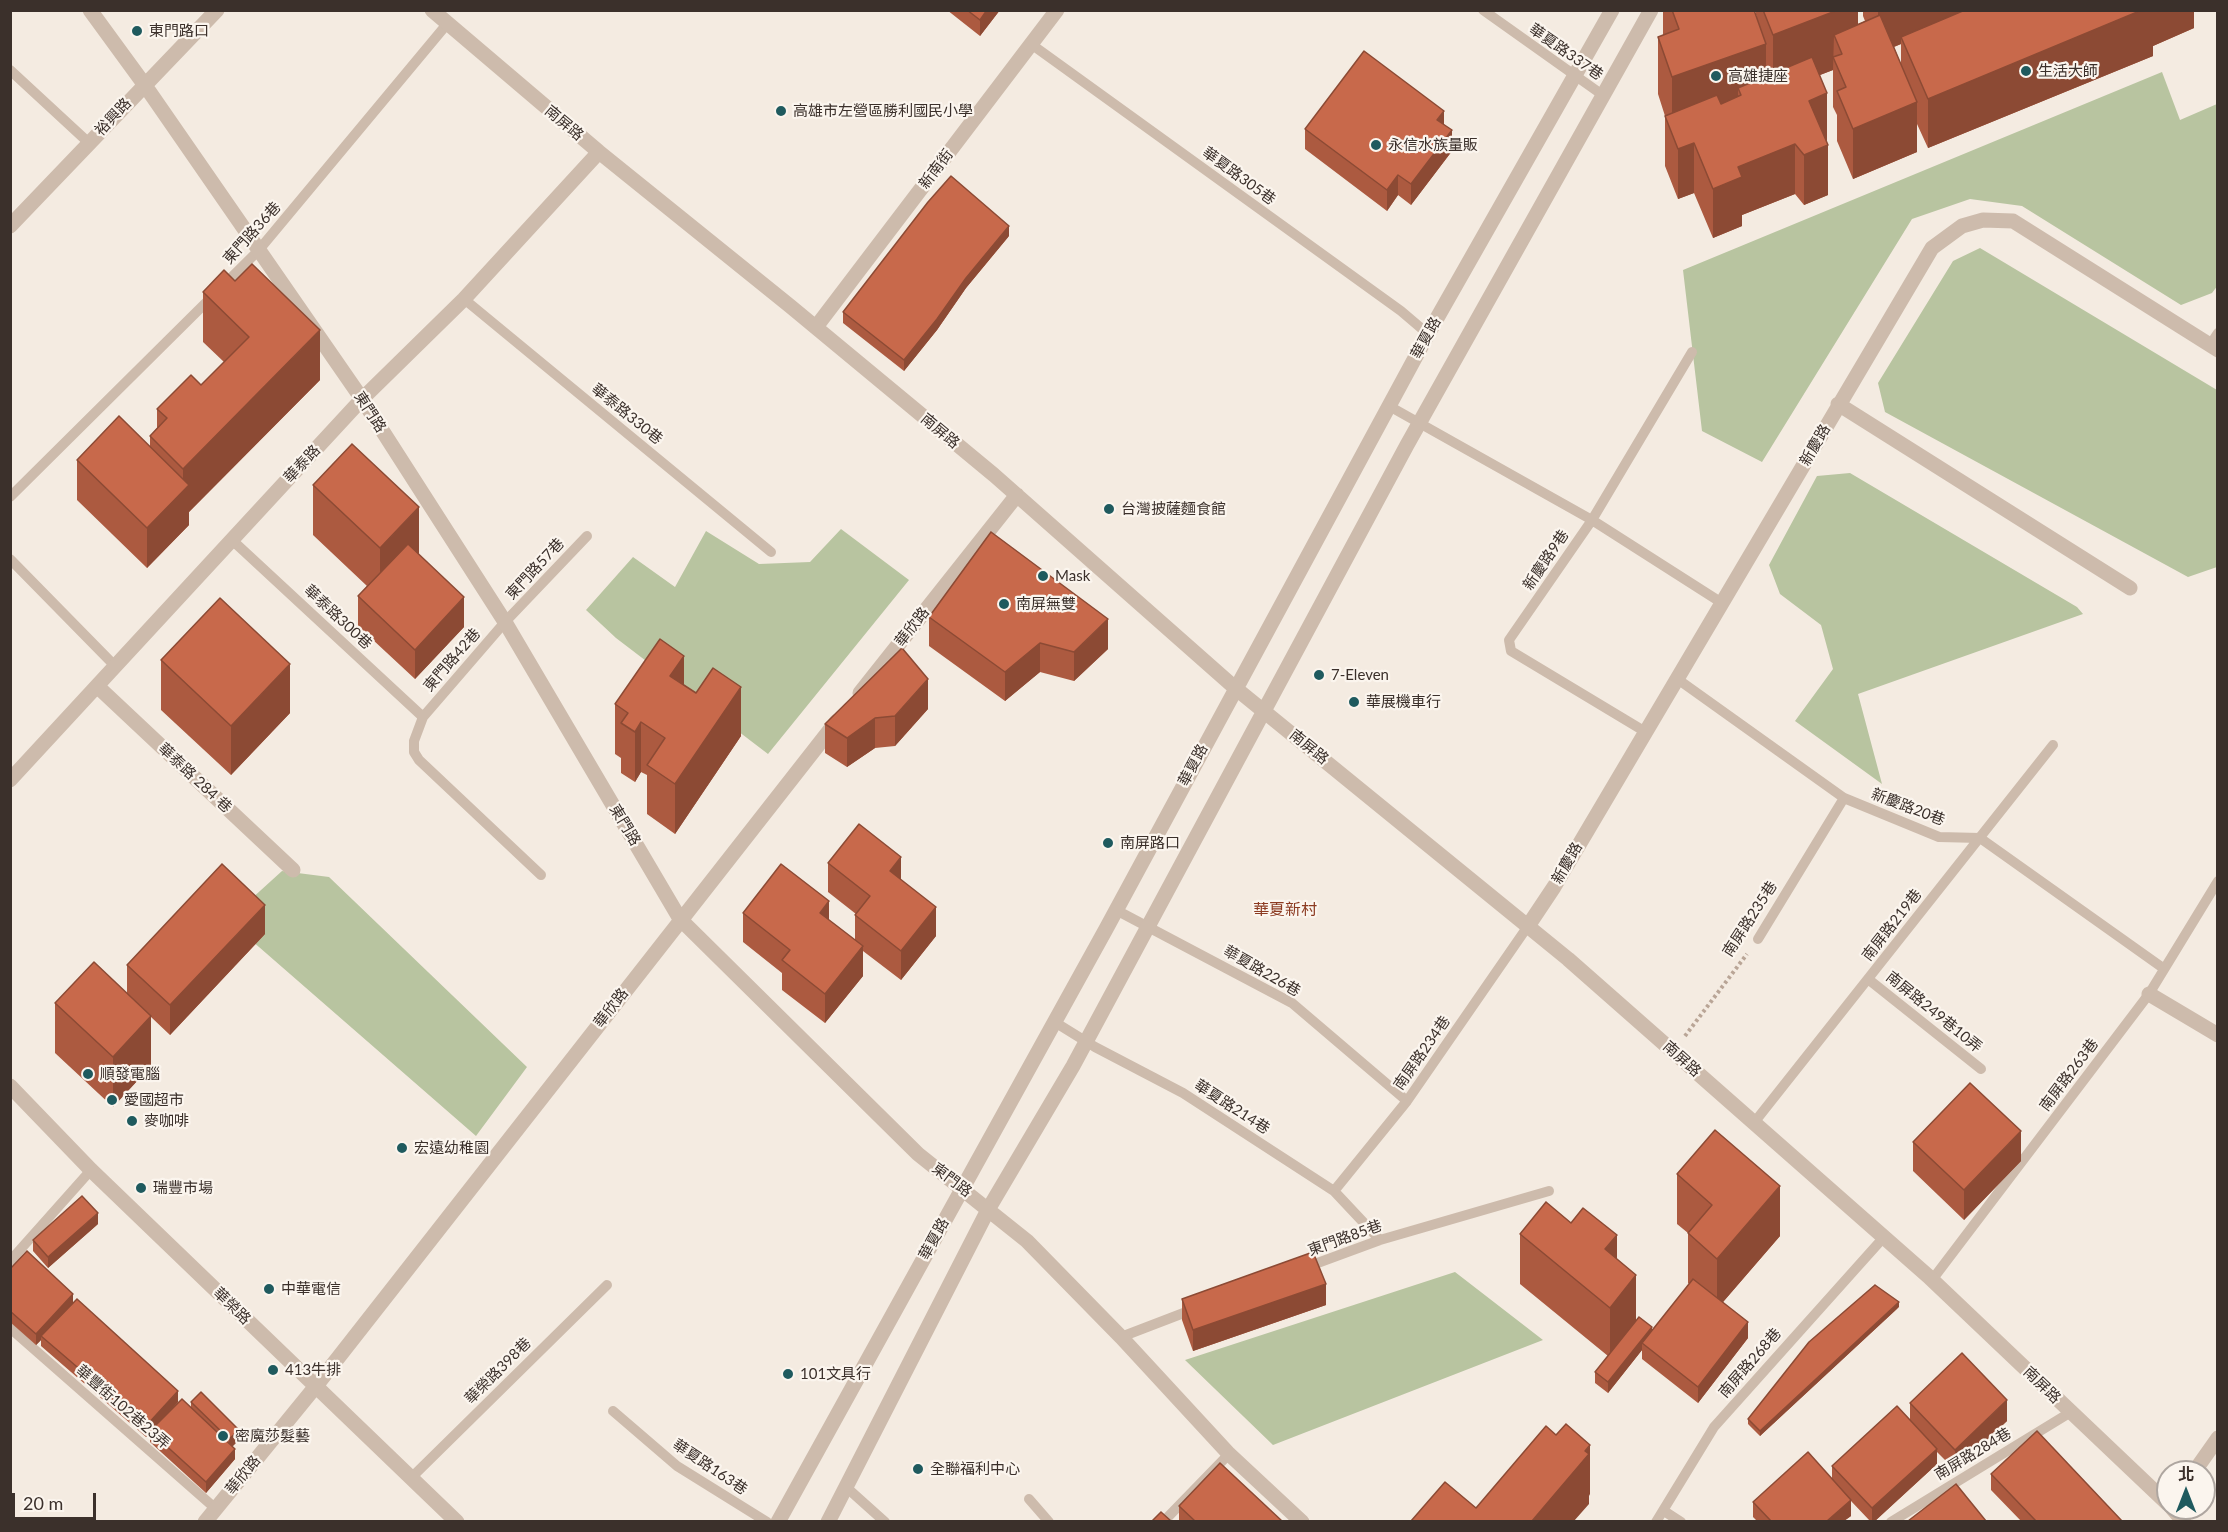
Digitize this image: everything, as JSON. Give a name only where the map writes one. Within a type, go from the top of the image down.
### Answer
[{"type":"street","name":"東門路","points":[[90,10],[144,84],[362,399],[505,622],[680,919],[918,1154],[989,1208],[1027,1242],[1121,1337],[1229,1454],[1302,1521]]},
{"type":"street","name":"裕興路","points":[[10,226],[217,10]]},
{"type":"street","name":"南屏路","points":[[432,10],[599,152],[816,327],[1017,495],[1234,687],[1528,926],[1674,1051],[1753,1124],[1932,1280],[2156,1493]]},
{"type":"street","name":"新南街","points":[[816,327],[1057,10]]},
{"type":"street","name":"華夏路","points":[[778,1521],[1116,910],[1234,687],[1428,334],[1612,10]]},
{"type":"street","points":[[828,1521],[989,1208],[1073,1066],[1263,711],[1651,10]]},
{"type":"street","name":"華泰路","points":[[10,780],[362,399],[464,299],[599,152]]},
{"type":"street","name":"新慶路","points":[[1528,926],[1554,887],[1644,731],[1932,248],[1962,226],[1983,220],[2013,221],[2215,343]]},
{"type":"street","points":[[1838,404],[2130,588]]},
{"type":"street","name":"華欣路","points":[[205,1521],[316,1386],[680,919],[1017,495]]},
{"type":"street","name":"華泰路 284 巷","points":[[97,686],[293,870]]},
{"type":"street","points":[[2149,994],[2217,1035]]},
{"type":"street","name":"華榮路","points":[[10,1086],[91,1170],[457,1521]]},
{"type":"street","points":[[2202,1460],[2217,1438]]},
{"type":"lane","name":"華夏路337巷","points":[[1483,10],[1574,77],[1604,96]]},
{"type":"lane","name":"東門路36巷","points":[[10,497],[258,251],[447,24]]},
{"type":"lane","name":"華夏路305巷","points":[[1031,44],[1401,311],[1428,334]]},
{"type":"lane","points":[[10,69],[89,143]]},
{"type":"lane","name":"華泰路330巷","points":[[464,299],[771,552]]},
{"type":"lane","name":"新慶路9巷","points":[[1644,731],[1511,651],[1509,640],[1592,520],[1692,352]]},
{"type":"lane","points":[[1389,406],[1592,520],[1722,603]]},
{"type":"lane","name":"東門路57巷","points":[[505,622],[587,536]]},
{"type":"lane","name":"華泰路300巷","points":[[232,540],[423,717]]},
{"type":"lane","points":[[10,559],[115,666]]},
{"type":"lane","name":"東門路42巷","points":[[423,717],[505,622]]},
{"type":"lane","name":"新慶路20巷","points":[[1676,678],[1844,798],[1939,837],[1980,838]]},
{"type":"lane","points":[[423,717],[414,741],[414,752],[419,760],[541,875]]},
{"type":"lane","name":"南屏路219巷","points":[[1753,1124],[2053,745]]},
{"type":"lane","name":"南屏路235巷","points":[[1758,939],[1844,798]]},
{"type":"lane","points":[[1980,838],[2163,968]]},
{"type":"lane","name":"南屏路263巷","points":[[1932,1280],[2149,994],[2217,881]]},
{"type":"lane","name":"華夏路226巷","points":[[1116,910],[1292,1003],[1407,1101]]},
{"type":"lane","name":"南屏路234巷","points":[[1334,1191],[1407,1101],[1528,926]]},
{"type":"lane","name":"南屏路249巷10弄","points":[[1868,979],[1982,1069]]},
{"type":"lane","name":"華夏路214巷","points":[[1053,1021],[1085,1041],[1183,1092],[1334,1191],[1380,1240]]},
{"type":"lane","points":[[10,1261],[91,1170]]},
{"type":"lane","name":"東門路85巷","points":[[1293,1272],[1380,1240],[1550,1191]]},
{"type":"lane","name":"南屏路268巷","points":[[1656,1521],[1714,1427],[1884,1237]]},
{"type":"lane","name":"華榮路398巷","points":[[411,1478],[607,1285]]},
{"type":"lane","points":[[1121,1337],[1207,1304]]},
{"type":"lane","name":"華豐街102巷23弄","points":[[10,1328],[216,1509]]},
{"type":"lane","name":"華夏路163巷","points":[[613,1411],[677,1466],[767,1521]]},
{"type":"lane","name":"南屏路284巷","points":[[1891,1521],[2071,1412]]},
{"type":"lane","points":[[1163,1521],[1229,1454]]},
{"type":"lane","points":[[846,1488],[885,1521]]},
{"type":"lane","points":[[1029,1499],[1049,1521]]},
{"type":"lane","points":[[1664,1511],[1682,1521]]},
{"type":"path","name":"南屏路235巷","points":[[1674,1051],[1758,939]]},
{"type":"green space","points":[[2162,72],[2180,120],[2217,104],[2218,285],[2212,293],[2181,305],[2022,206],[1970,199],[1912,219],[1762,462],[1702,431],[1683,270]]},
{"type":"green space","points":[[1980,248],[2217,390],[2217,567],[2188,577],[1885,412],[1878,383],[1953,261]]},
{"type":"green space","points":[[1850,473],[2077,607],[2083,614],[1858,694],[1882,784],[1795,721],[1833,669],[1821,625],[1780,594],[1769,565],[1817,476]]},
{"type":"green space","points":[[841,529],[909,580],[768,754],[616,638],[586,610],[633,557],[675,587],[706,531],[759,564],[810,562]]},
{"type":"green space","points":[[282,871],[329,877],[527,1067],[476,1136],[228,920]]},
{"type":"green space","points":[[1455,1272],[1543,1340],[1273,1445],[1185,1360]]},
{"type":"building","points":[[967,10],[987,10],[980,20]]},
{"type":"building","points":[[1672,10],[1754,10],[1766,44],[1672,77],[1658,37],[1679,29]]},
{"type":"building","points":[[1763,10],[1838,10],[1773,35]]},
{"type":"building","points":[[1965,10],[2142,10],[1928,99],[1901,37]]},
{"type":"building","points":[[1880,15],[1917,102],[1853,129],[1837,91],[1846,87],[1833,57],[1842,54],[1834,35]]},
{"type":"building","name":"永信水族量販","points":[[1364,51],[1444,111],[1437,120],[1452,130],[1411,184],[1398,175],[1387,190],[1305,129]]},
{"type":"building","points":[[1812,57],[1827,93],[1809,101],[1828,145],[1804,155],[1795,144],[1738,167],[1742,177],[1713,189],[1694,143],[1678,149],[1665,116],[1717,95],[1721,104],[1741,95],[1738,88]]},
{"type":"building","points":[[951,176],[1009,226],[904,360],[843,312],[928,202]]},
{"type":"building","points":[[252,264],[320,330],[183,469],[150,436],[167,418],[157,409],[191,375],[201,385],[249,337],[203,292],[224,270],[235,281]]},
{"type":"building","points":[[119,416],[189,485],[147,528],[77,460]]},
{"type":"building","points":[[352,444],[419,507],[380,548],[313,485]]},
{"type":"building","name":"南屏無雙","points":[[991,532],[1108,619],[1074,652],[1040,643],[1005,672],[929,617]]},
{"type":"building","points":[[408,544],[464,597],[415,650],[358,596]]},
{"type":"building","points":[[220,598],[290,664],[231,726],[161,660]]},
{"type":"building","points":[[660,639],[684,656],[670,676],[696,693],[713,668],[741,687],[675,784],[647,765],[665,738],[641,722],[635,732],[621,723],[628,713],[615,704]]},
{"type":"building","points":[[902,648],[928,679],[895,716],[875,718],[847,738],[825,724]]},
{"type":"building","points":[[859,824],[901,857],[890,871],[936,907],[901,951],[855,915],[870,896],[828,863]]},
{"type":"building","points":[[222,864],[265,905],[170,1005],[127,965]]},
{"type":"building","points":[[781,864],[829,901],[820,913],[863,946],[825,994],[782,960],[790,950],[743,913]]},
{"type":"building","points":[[94,962],[151,1016],[113,1057],[55,1003]]},
{"type":"building","points":[[1970,1083],[2021,1131],[1964,1190],[1913,1142]]},
{"type":"building","points":[[1715,1130],[1780,1186],[1717,1259],[1688,1233],[1712,1205],[1677,1174]]},
{"type":"building","points":[[82,1196],[98,1213],[48,1257],[33,1240]]},
{"type":"building","points":[[1546,1202],[1571,1223],[1583,1208],[1617,1235],[1605,1249],[1636,1275],[1610,1308],[1520,1234]]},
{"type":"building","points":[[27,1251],[73,1294],[36,1334],[10,1311],[10,1269]]},
{"type":"building","points":[[1313,1252],[1326,1284],[1193,1330],[1182,1299]]},
{"type":"building","points":[[1693,1279],[1748,1322],[1698,1387],[1642,1343]]},
{"type":"building","points":[[1875,1285],[1899,1302],[1760,1431],[1748,1419],[1809,1342]]},
{"type":"building","points":[[77,1299],[178,1391],[146,1426],[41,1336]]},
{"type":"building","points":[[1639,1317],[1652,1327],[1608,1382],[1595,1372]]},
{"type":"building","points":[[1962,1353],[2007,1400],[1955,1450],[1910,1403]]},
{"type":"building","points":[[201,1392],[239,1430],[229,1439],[191,1402]]},
{"type":"building","points":[[182,1399],[235,1449],[206,1482],[150,1431]]},
{"type":"building","points":[[1897,1406],[1937,1449],[1872,1508],[1832,1466]]},
{"type":"building","points":[[1566,1424],[1590,1445],[1585,1451],[1589,1454],[1532,1521],[1411,1521],[1445,1482],[1476,1508],[1546,1426],[1556,1435]]},
{"type":"building","points":[[2037,1431],[2122,1521],[2036,1521],[1991,1474]]},
{"type":"building","points":[[1808,1452],[1851,1500],[1827,1521],[1771,1521],[1753,1502]]},
{"type":"building","points":[[1220,1463],[1282,1521],[1195,1521],[1179,1506]]},
{"type":"building","points":[[1956,1484],[1986,1521],[1908,1521]]},
{"type":"building","points":[[1161,1512],[1171,1521],[1152,1521]]},
{"type":"place","name":"東門路口","points":[[137,31]]},
{"type":"place","name":"生活大師","points":[[2026,71]]},
{"type":"place","name":"高雄捷座","points":[[1716,76]]},
{"type":"place","name":"高雄市左營區勝利國民小學","points":[[781,111]]},
{"type":"place","name":"永信水族量販","points":[[1376,145]]},
{"type":"place","name":"台灣披薩麵食館","points":[[1109,509]]},
{"type":"place","name":"Mask","points":[[1043,576]]},
{"type":"place","name":"南屏無雙","points":[[1004,604]]},
{"type":"place","name":"7-Eleven","points":[[1319,675]]},
{"type":"place","name":"華展機車行","points":[[1354,702]]},
{"type":"place","name":"南屏路口","points":[[1108,843]]},
{"type":"place","name":"順發電腦","points":[[88,1074]]},
{"type":"place","name":"愛國超市","points":[[112,1100]]},
{"type":"place","name":"麥咖啡","points":[[132,1121]]},
{"type":"place","name":"宏遠幼稚園","points":[[402,1148]]},
{"type":"place","name":"瑞豐市場","points":[[141,1188]]},
{"type":"place","name":"中華電信","points":[[269,1289]]},
{"type":"place","name":"413牛排","points":[[273,1370]]},
{"type":"place","name":"101文具行","points":[[788,1374]]},
{"type":"place","name":"密魔莎髮藝","points":[[223,1436]]},
{"type":"place","name":"全聯福利中心","points":[[918,1469]]},
{"type":"district","name":"華夏新村","points":[[1285,910]]}]
